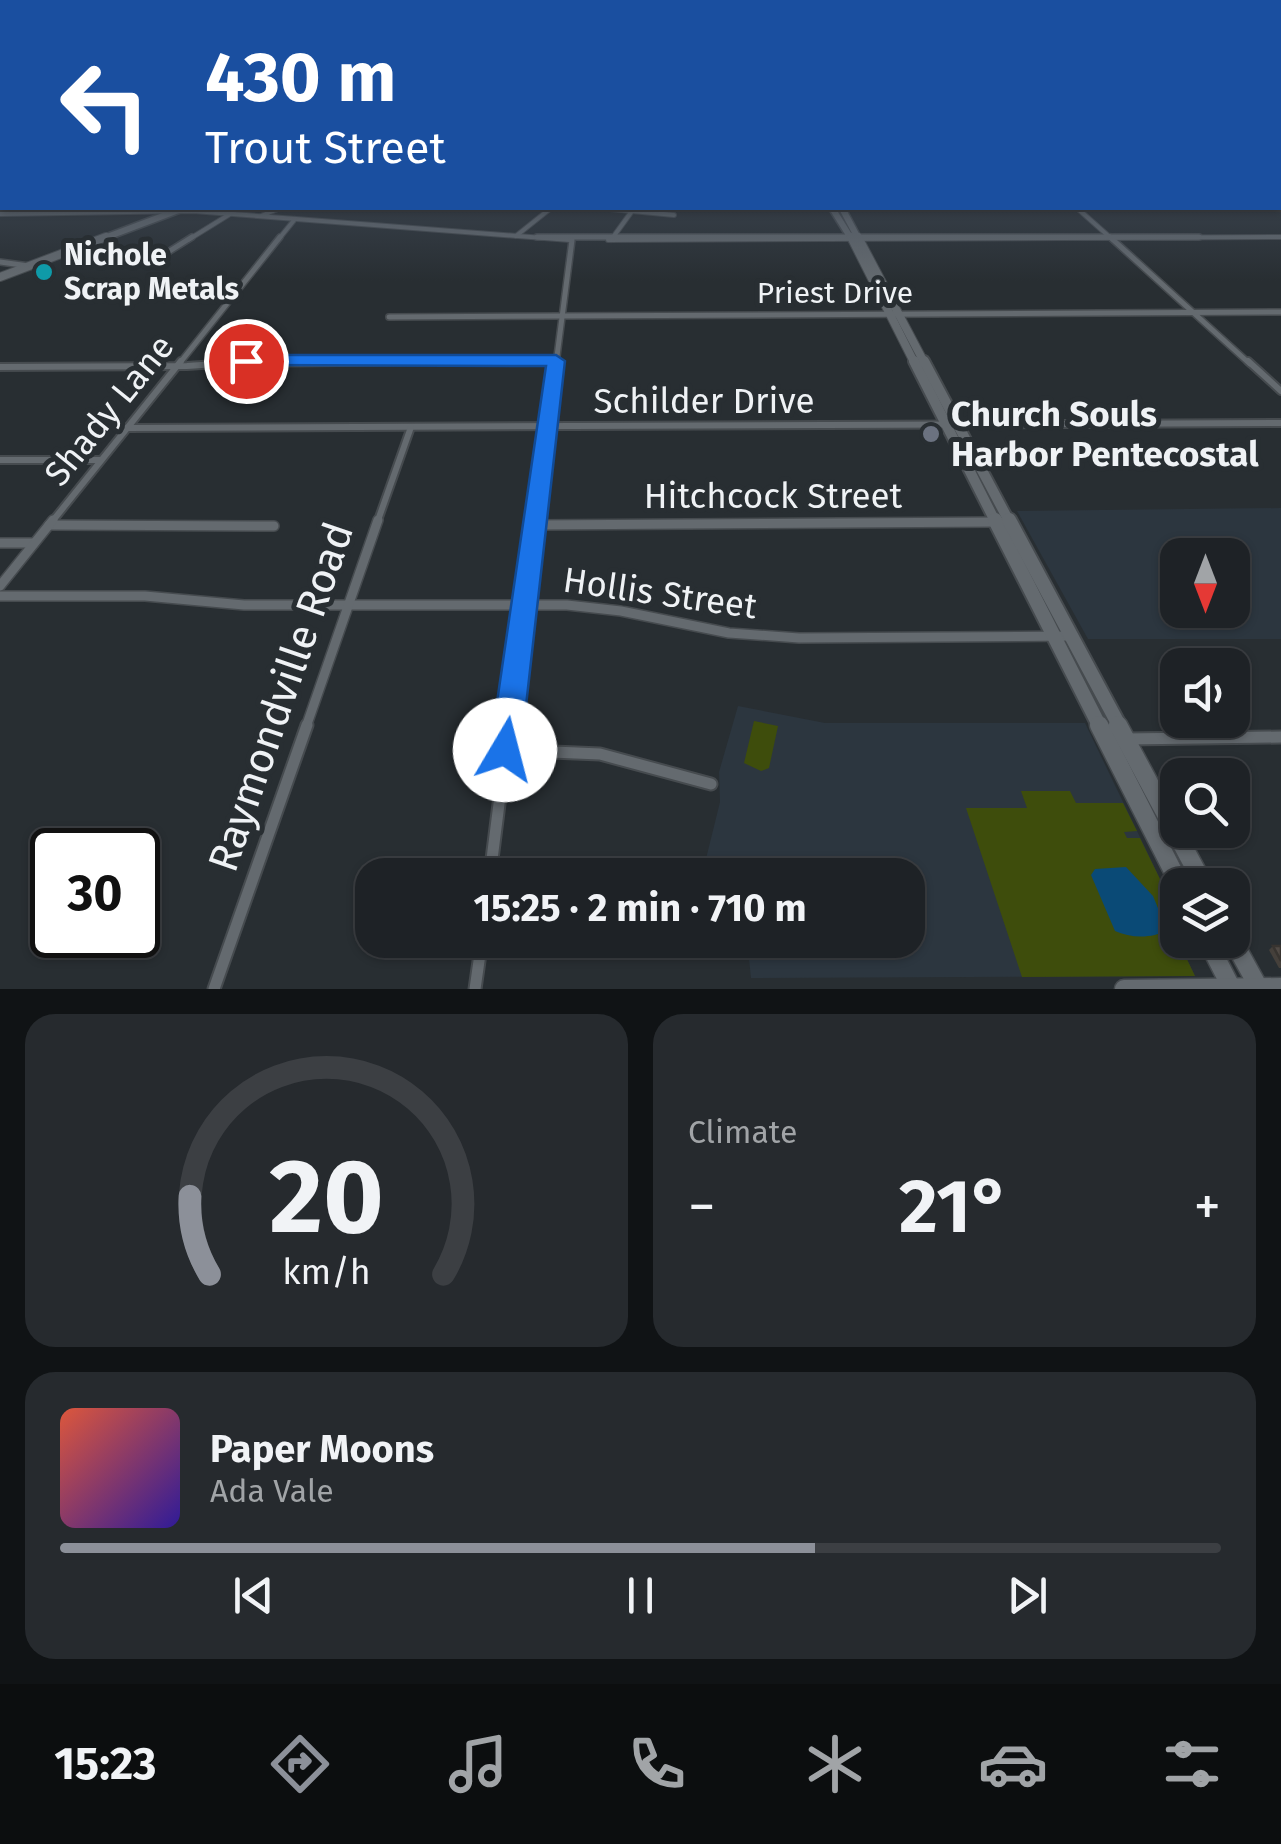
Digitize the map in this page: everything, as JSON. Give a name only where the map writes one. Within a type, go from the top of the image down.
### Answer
[{"type":"main road","points":[[0,277],[176,210]]},
{"type":"main road","points":[[834,210],[857,240]]},
{"type":"main road","points":[[843,210],[890,315],[954,425]]},
{"type":"main road","points":[[142,212],[153,215],[149,221]]},
{"type":"main road","points":[[875,275],[929,365],[954,425],[1004,522],[1026,580],[1171,868]]},
{"type":"main road","points":[[916,365],[929,365]]},
{"type":"main road","points":[[1004,522],[1043,580],[1195,868]]},
{"type":"main road","points":[[1026,580],[1043,580]]},
{"type":"main road","points":[[1216,958],[1231,988]]},
{"type":"main road","points":[[1242,958],[1258,988]]},
{"type":"main road","points":[[1124,989],[1281,987]]},
{"type":"street","points":[[0,214],[167,210]]},
{"type":"street","points":[[189,210],[572,240],[1281,238]]},
{"type":"street","points":[[260,216],[275,210]]},
{"type":"street","points":[[515,237],[549,210]]},
{"type":"street","points":[[611,240],[633,210],[674,215]]},
{"type":"street","points":[[1079,210],[1281,391]]},
{"type":"street","points":[[149,264],[230,214]]},
{"type":"street","name":"Shady Lane","points":[[0,586],[295,219]]},
{"type":"street","points":[[492,858],[572,240]]},
{"type":"street","points":[[0,262],[28,266]]},
{"type":"street","name":"Priest Drive","points":[[389,317],[1281,312]]},
{"type":"street","points":[[0,367],[176,366],[259,361],[556,361]]},
{"type":"street","name":"Schilder Drive","points":[[127,428],[1281,422]]},
{"type":"street","name":"Raymondville Road","points":[[214,989],[410,427]]},
{"type":"street","points":[[0,460],[100,460]]},
{"type":"street","name":"Hitchcock Street","points":[[535,525],[1004,522]]},
{"type":"street","points":[[49,526],[274,526]]},
{"type":"street","points":[[0,543],[34,542]]},
{"type":"street","name":"Hollis Street","points":[[0,596],[145,596],[233,605],[525,604],[621,611],[756,636],[1073,636]]},
{"type":"street","points":[[1106,739],[1281,737]]},
{"type":"street","points":[[505,750],[600,754],[711,784]]},
{"type":"street","points":[[476,989],[480,958]]},
{"type":"shaded area","points":[[1281,508],[1281,639],[1088,639],[1017,511]]},
{"type":"shaded area","points":[[738,706],[825,723],[1085,723],[1160,879],[1160,958],[1186,958],[1195,976],[751,978],[749,958],[925,958],[925,858],[706,858],[720,802],[719,772]]},
{"type":"green space","points":[[754,721],[778,726],[769,768],[761,771],[744,763]]},
{"type":"green space","points":[[1021,791],[1070,791],[1076,803],[1123,803],[1137,831],[1124,832],[1127,838],[1140,838],[1160,879],[1160,958],[1186,958],[1195,976],[1022,977],[966,808],[1027,808]]},
{"type":"water","points":[[1126,867],[1153,896],[1160,913],[1160,933],[1141,936],[1115,931],[1091,875],[1095,869]]},
{"type":"place","name":"Nichole Scrap Metals","points":[[44,272]]},
{"type":"place","name":"Church Souls Harbor Pentecostal","points":[[931,434]]},
{"type":"route","points":[[246,361],[556,361],[505,750]]}]
